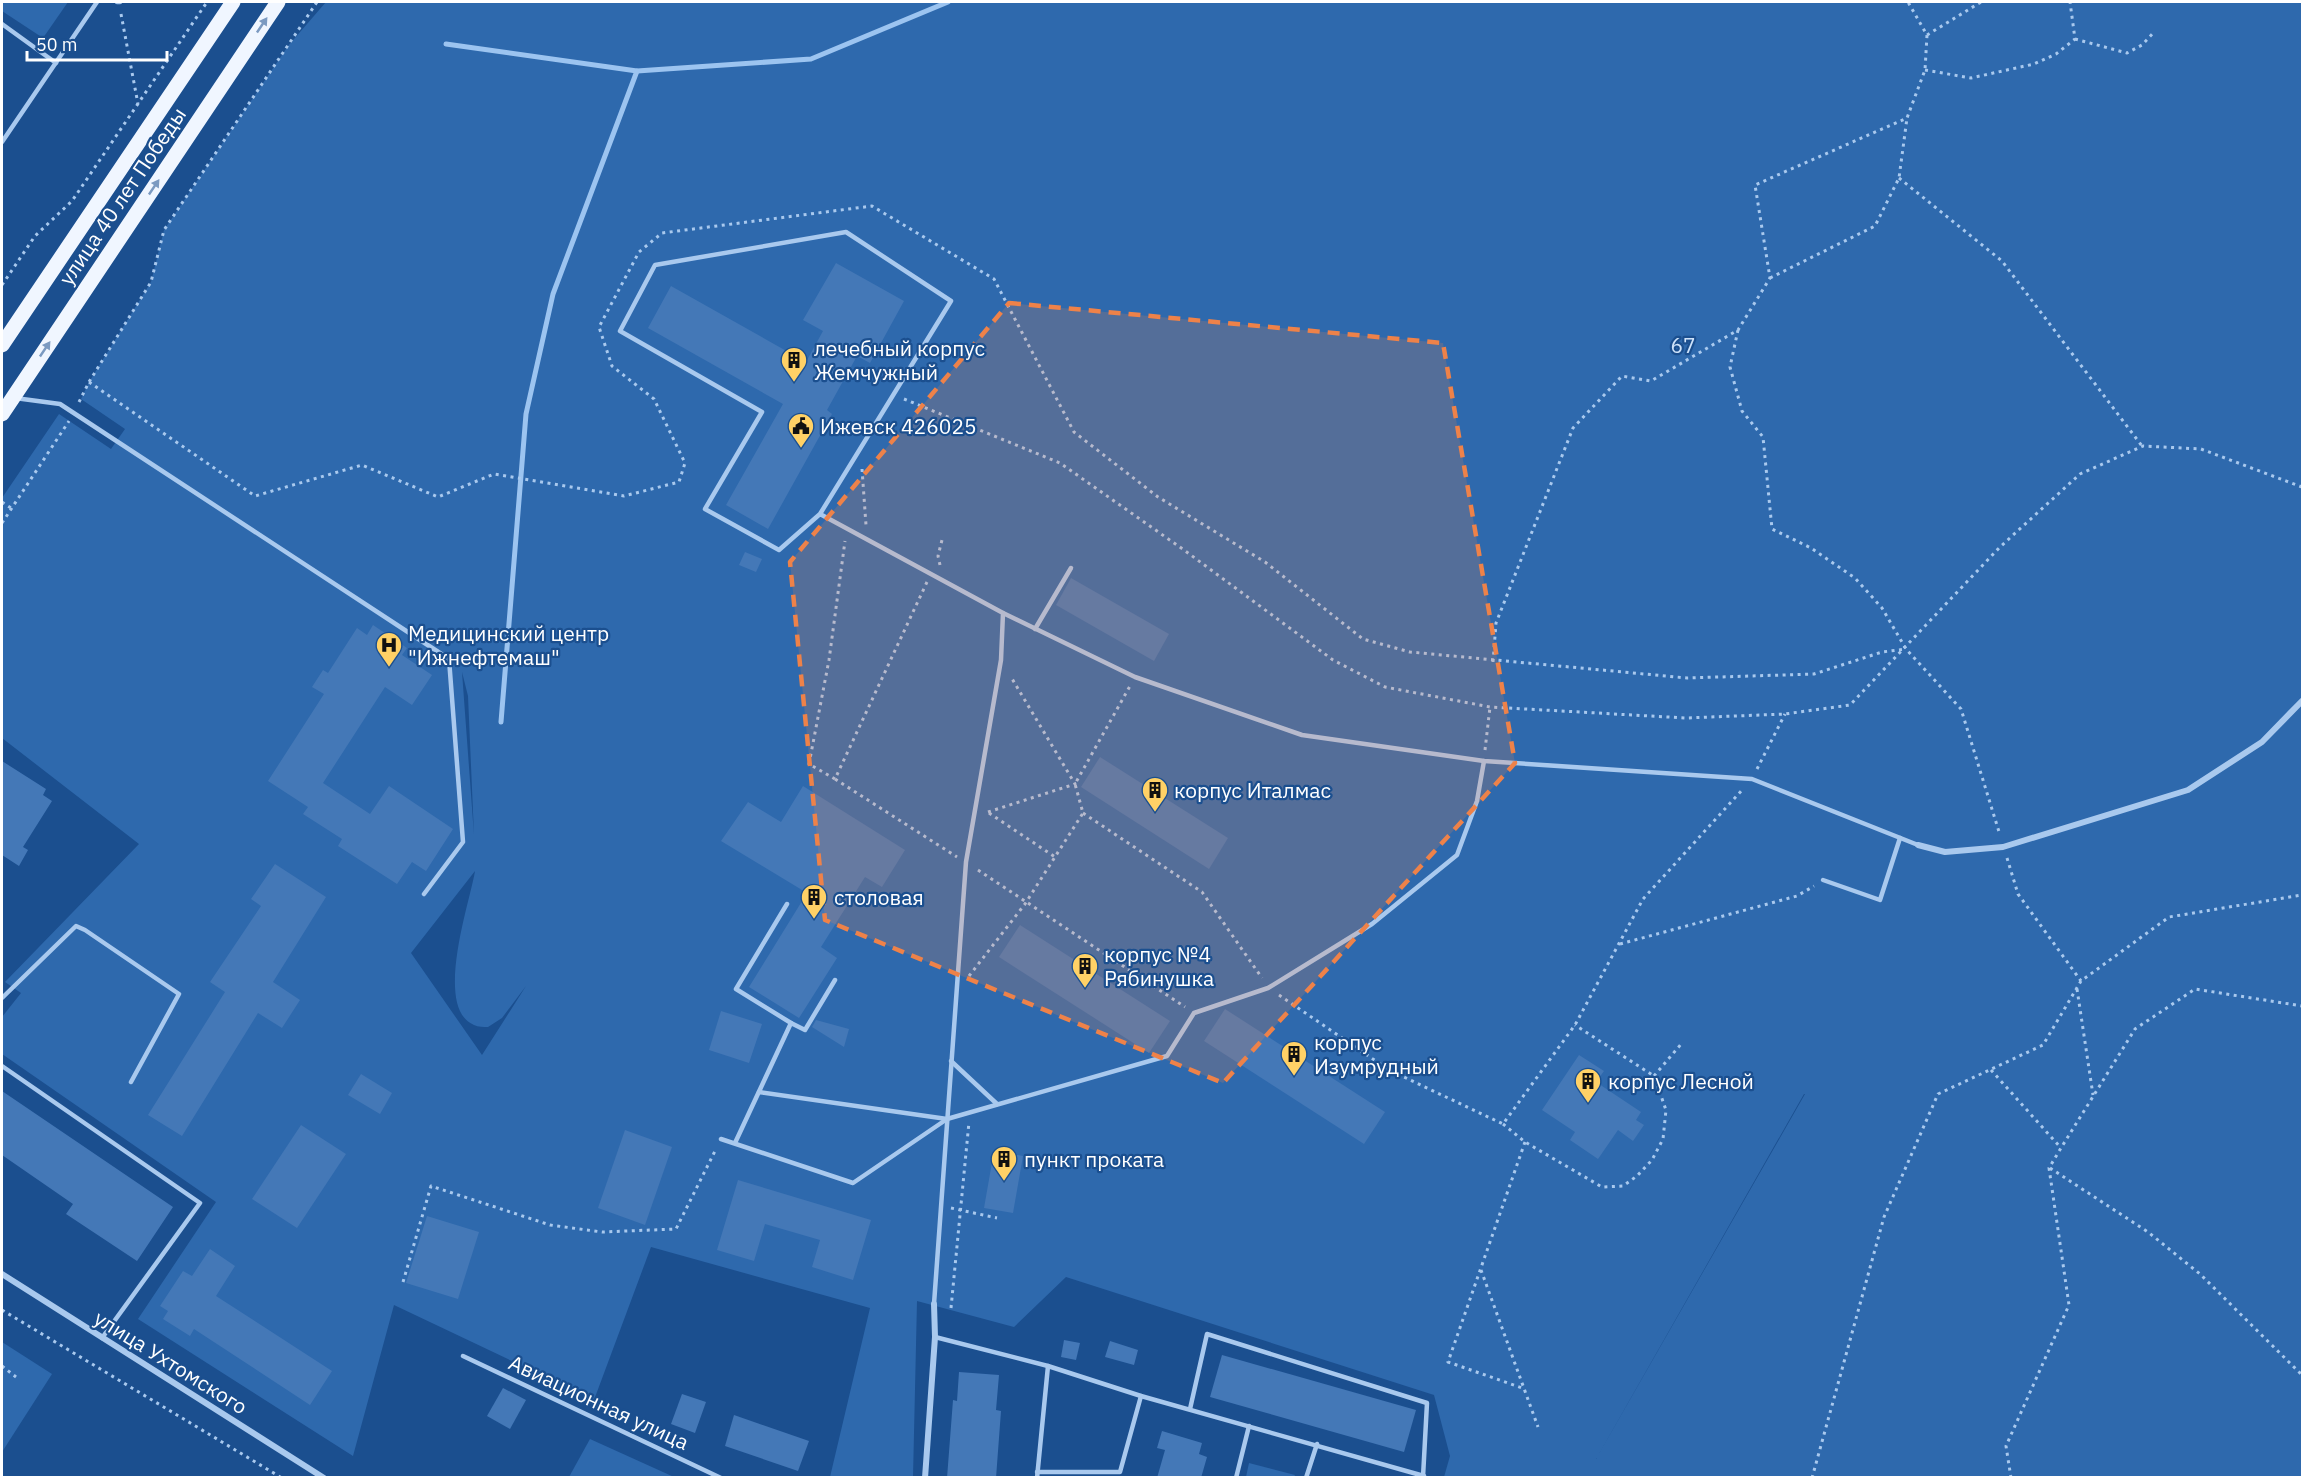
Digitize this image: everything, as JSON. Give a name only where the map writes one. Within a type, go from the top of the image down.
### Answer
[{"type":"main road","name":"улица 40 лет Победы","points":[[2,345],[233,2]]},
{"type":"main road","name":"улица 40 лет Победы","points":[[2,414],[278,2]]},
{"type":"street","points":[[1918,844],[1945,852],[2003,847],[2188,790],[2262,742],[2302,701]]},
{"type":"street","name":"улица Ухтомского","points":[[2,1274],[315,1475],[324,1478]]},
{"type":"street","points":[[925,1478],[935,1337],[934,1304]]},
{"type":"lane","points":[[2,142],[97,2]]},
{"type":"lane","points":[[2,24],[56,63]]},
{"type":"lane","points":[[846,232],[951,301],[861,445],[820,514],[779,550],[705,509],[762,412],[620,331],[655,265],[846,232]]},
{"type":"lane","points":[[12,398],[60,404],[448,659],[463,842],[424,894]]},
{"type":"lane","points":[[820,514],[1003,613],[1135,677],[1302,735],[1484,761],[1752,779],[1918,844]]},
{"type":"lane","points":[[1035,629],[1071,568]]},
{"type":"lane","points":[[934,1304],[943,1206],[947,1119],[966,862],[1000,660],[1003,613]]},
{"type":"lane","points":[[721,1139],[853,1183],[894,1152],[947,1119],[1167,1056],[1194,1013],[1268,988],[1372,924],[1457,855],[1477,801],[1484,761]]},
{"type":"lane","points":[[1823,880],[1880,900],[1900,838]]},
{"type":"lane","points":[[788,904],[736,989],[805,1030],[835,980]]},
{"type":"lane","points":[[2,998],[76,926],[85,930],[179,994],[131,1082]]},
{"type":"lane","points":[[735,1143],[791,1023]]},
{"type":"lane","points":[[951,1061],[998,1104]]},
{"type":"lane","points":[[2,1066],[200,1203],[102,1338]]},
{"type":"lane","points":[[759,1092],[947,1119]]},
{"type":"lane","points":[[935,1337],[1048,1366],[1141,1396],[1317,1444],[1423,1477],[1427,1403],[1207,1334],[1190,1409]]},
{"type":"lane","name":"Авиационная улица","points":[[463,1356],[721,1478]]},
{"type":"lane","points":[[1048,1366],[1037,1475],[1120,1475],[1141,1396]]},
{"type":"lane","points":[[1236,1478],[1249,1426]]},
{"type":"lane","points":[[1306,1478],[1317,1444]]},
{"type":"path","points":[[118,2],[138,104]]},
{"type":"path","points":[[2,285],[35,236],[72,201],[207,2]]},
{"type":"path","points":[[2,523],[74,413],[89,382],[151,282],[164,230],[317,2]]},
{"type":"path","points":[[1908,2],[1927,35],[1925,70],[1907,118],[1899,178],[1875,226],[1770,278],[1738,330],[1730,367],[1742,411],[1763,437],[1772,529],[1811,548],[1855,578],[1882,609],[1906,649],[1961,709],[2018,894],[2081,981]]},
{"type":"path","points":[[1927,35],[1981,2]]},
{"type":"path","points":[[2070,2],[2075,39]]},
{"type":"path","points":[[2075,39],[2127,54],[2142,45],[2155,32]]},
{"type":"path","points":[[1925,70],[1971,78],[2034,64],[2056,54],[2075,39]]},
{"type":"path","points":[[1770,278],[1755,185],[1907,118]]},
{"type":"path","points":[[1899,178],[2002,261],[2143,446]]},
{"type":"path","points":[[89,382],[255,496],[362,465],[438,497],[494,474],[624,496],[678,482],[685,463],[654,399],[612,366],[599,327],[639,252],[662,233],[872,206],[994,279],[1074,432],[1158,497],[1265,562],[1363,639],[1410,652],[1493,662],[1687,678],[1814,674],[1882,652],[1906,649]]},
{"type":"path","points":[[1493,662],[1496,623],[1573,428],[1622,376],[1651,381],[1738,330]]},
{"type":"path","points":[[894,394],[1060,463],[1344,666],[1385,687],[1490,707],[1686,718],[1785,714],[1850,705],[1906,649],[2000,547],[2080,474],[2143,446],[2201,449],[2302,487]]},
{"type":"path","points":[[861,445],[867,539]]},
{"type":"path","points":[[2,502],[11,508]]},
{"type":"path","points":[[847,528],[829,660],[809,764],[966,862],[1025,904],[1194,1013]]},
{"type":"path","points":[[943,536],[938,556],[944,581]]},
{"type":"path","points":[[835,779],[931,574]]},
{"type":"path","points":[[1000,660],[1075,784],[1083,813],[1202,892],[1268,988],[1389,1070],[1503,1124],[1525,1142],[1602,1187],[1623,1186],[1637,1176],[1652,1160],[1663,1139],[1666,1110],[1654,1076],[1575,1025]]},
{"type":"path","points":[[988,812],[1075,784],[1135,677]]},
{"type":"path","points":[[1484,761],[1490,707]]},
{"type":"path","points":[[1503,1124],[1575,1025],[1644,899],[1752,779],[1785,714]]},
{"type":"path","points":[[974,809],[988,812],[1055,857]]},
{"type":"path","points":[[956,994],[1025,904],[1083,813]]},
{"type":"path","points":[[1619,944],[1797,896],[1823,880]]},
{"type":"path","points":[[1812,1478],[1884,1217],[1938,1094],[2043,1045],[2081,981],[2169,917],[2302,895]]},
{"type":"path","points":[[2077,988],[2093,1097]]},
{"type":"path","points":[[2011,1478],[2006,1446],[2068,1305],[2049,1168],[2061,1148],[2135,1029],[2195,989],[2302,1006]]},
{"type":"path","points":[[1654,1076],[1682,1043]]},
{"type":"path","points":[[1991,1070],[2061,1148]]},
{"type":"path","points":[[951,1308],[970,1112]]},
{"type":"path","points":[[403,1282],[431,1186],[550,1225],[602,1232],[676,1229],[721,1139]]},
{"type":"path","points":[[1525,1142],[1448,1362],[1525,1389]]},
{"type":"path","points":[[2049,1168],[2148,1232],[2200,1274],[2302,1375]]},
{"type":"path","points":[[943,1206],[997,1218]]},
{"type":"path","points":[[1480,1268],[1538,1427]]},
{"type":"path","points":[[2,1310],[282,1478]]},
{"type":"path","points":[[2,1366],[16,1377]]},
{"type":"highlighted area","points":[[1009,303],[1443,343],[1515,763],[1223,1083],[825,920],[790,562]]},
{"type":"green space","points":[[2,2],[68,2],[43,38],[2,11]]},
{"type":"green space","name":"67","points":[[326,2],[2302,2],[2302,1477],[1444,1477],[1450,1456],[1434,1395],[1066,1277],[1014,1327],[917,1301],[913,1477],[830,1477],[870,1308],[651,1247],[594,1400],[394,1305],[353,1456],[138,1319],[216,1202],[2,1054],[2,1017],[21,993],[5,982],[139,844],[2,738],[2,498],[59,414],[111,449],[125,429],[81,399],[89,382],[151,282],[164,230],[288,46]],"holes":[[[462,672],[468,696],[474,835]],[[475,871],[457,953],[456,998],[462,1015],[474,1025],[488,1027],[502,1018],[526,986],[482,1055],[411,953]],[[1804,1094],[1805,1094],[1596,1459]]]},
{"type":"green space","points":[[2,1342],[52,1374],[2,1452]]},
{"type":"green space","points":[[590,1439],[674,1477],[569,1477]]},
{"type":"green space","points":[[1249,1463],[1295,1475],[1294,1477],[1246,1477]]},
{"type":"building","name":"лечебный корпус Жемчужный","points":[[836,263],[904,301],[870,363],[857,356],[827,410],[832,414],[768,529],[726,505],[783,404],[648,328],[671,286],[806,362],[823,331],[803,320]]},
{"type":"building","points":[[745,552],[762,559],[756,572],[739,565]]},
{"type":"building","points":[[1071,578],[1169,634],[1154,661],[1056,605]]},
{"type":"building","points":[[373,625],[407,648],[402,655],[432,675],[412,705],[385,687],[323,783],[370,814],[389,786],[453,829],[426,871],[412,862],[397,884],[338,846],[342,839],[303,814],[308,807],[268,781],[324,694],[312,687],[323,670],[328,673],[357,628],[367,635]]},
{"type":"building","name":"корпус Италмас","points":[[1100,757],[1228,838],[1209,869],[1081,787]]},
{"type":"building","points":[[2,761],[46,789],[43,795],[52,801],[23,847],[28,850],[19,866],[2,855]]},
{"type":"building","name":"столовая","points":[[803,786],[905,850],[882,887],[865,877],[821,947],[837,958],[799,1018],[749,987],[807,893],[721,841],[748,802],[781,822]]},
{"type":"building","points":[[275,864],[326,897],[273,982],[300,1000],[282,1028],[258,1013],[182,1136],[148,1115],[225,992],[210,982],[261,906],[251,899]]},
{"type":"building","name":"корпус №4 Рябинушка","points":[[1020,925],[1170,1021],[1149,1053],[999,957]]},
{"type":"building","name":"корпус Изумрудный","points":[[1225,1009],[1385,1112],[1364,1144],[1204,1041]]},
{"type":"building","points":[[721,1011],[762,1024],[749,1063],[709,1050]]},
{"type":"building","points":[[816,1020],[849,1029],[844,1047],[812,1027]]},
{"type":"building","name":"корпус Лесной","points":[[1579,1055],[1604,1071],[1596,1082],[1641,1112],[1636,1120],[1644,1125],[1633,1141],[1618,1130],[1598,1159],[1570,1140],[1575,1132],[1542,1110]]},
{"type":"building","points":[[361,1074],[392,1093],[380,1114],[348,1095]]},
{"type":"building","points":[[2,1091],[173,1207],[137,1261],[66,1214],[73,1204],[2,1155]]},
{"type":"building","points":[[301,1125],[346,1154],[297,1228],[252,1199]]},
{"type":"building","points":[[625,1130],[672,1147],[645,1225],[598,1208]]},
{"type":"building","name":"пункт проката","points":[[994,1151],[1023,1156],[1013,1213],[984,1208]]},
{"type":"building","points":[[738,1180],[871,1220],[853,1280],[812,1267],[820,1240],[765,1224],[754,1261],[717,1250]]},
{"type":"building","points":[[427,1216],[479,1232],[458,1299],[406,1283]]},
{"type":"building","points":[[210,1249],[235,1266],[216,1296],[332,1371],[310,1405],[194,1329],[190,1336],[163,1319],[168,1311],[160,1306],[183,1271],[192,1276]]},
{"type":"building","points":[[1064,1340],[1080,1343],[1076,1360],[1061,1357]]},
{"type":"building","points":[[1110,1341],[1138,1350],[1134,1365],[1105,1357]]},
{"type":"building","points":[[1222,1355],[1416,1410],[1404,1452],[1210,1397]]},
{"type":"building","points":[[959,1372],[999,1375],[996,1410],[1001,1411],[996,1478],[947,1478],[953,1400],[957,1401]]},
{"type":"building","points":[[503,1388],[526,1400],[510,1429],[487,1416]]},
{"type":"building","points":[[682,1394],[706,1402],[695,1433],[671,1424]]},
{"type":"building","points":[[734,1415],[809,1441],[798,1471],[725,1446]]},
{"type":"building","points":[[1162,1431],[1202,1443],[1199,1454],[1207,1457],[1201,1478],[1157,1478],[1165,1450],[1157,1448]]},
{"type":"waterway","points":[[446,44],[637,71],[811,59],[948,2]]},
{"type":"waterway","points":[[501,722],[526,414],[553,294],[637,71]]},
{"type":"place","name":"лечебный корпус Жемчужный","points":[[794,383]]},
{"type":"place","name":"Ижевск 426025","points":[[801,449]]},
{"type":"place","name":"Медицинский центр \"Ижнефтемаш\"","points":[[389,668]]},
{"type":"place","name":"корпус Италмас","points":[[1155,813]]},
{"type":"place","name":"столовая","points":[[814,920]]},
{"type":"place","name":"корпус №4 Рябинушка","points":[[1085,989]]},
{"type":"place","name":"корпус Изумрудный","points":[[1294,1077]]},
{"type":"place","name":"корпус Лесной","points":[[1588,1104]]},
{"type":"place","name":"пункт проката","points":[[1004,1182]]}]
